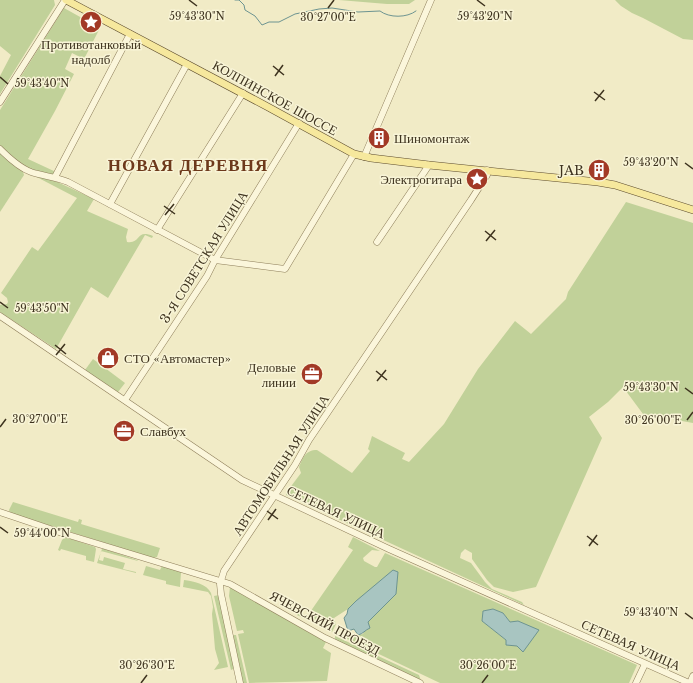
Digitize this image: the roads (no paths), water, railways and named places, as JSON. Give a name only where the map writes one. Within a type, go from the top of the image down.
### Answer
[{"type":"main road","name":"КОЛПИНСКОЕ ШОССЕ","points":[[66,0],[243,93],[354,154],[364,157],[429,165],[606,183],[693,210]]},
{"type":"street","points":[[0,102],[66,0]]},
{"type":"street","points":[[364,157],[431,0]]},
{"type":"street","points":[[55,177],[130,34]]},
{"type":"street","points":[[110,204],[187,64]]},
{"type":"street","points":[[157,230],[243,93]]},
{"type":"street","name":"3-Я СОВЕТСКАЯ УЛИЦА","points":[[125,400],[207,276],[215,260],[299,123]]},
{"type":"street","points":[[0,149],[26,170],[33,173],[55,177],[79,187],[215,260],[285,269],[354,154]]},
{"type":"street","points":[[377,242],[429,165]]},
{"type":"street","name":"АВТОМОБИЛЬНАЯ УЛИЦА","points":[[221,581],[224,571],[295,465],[309,440],[471,200],[487,175],[487,170]]},
{"type":"street","name":"СЕТЕВАЯ УЛИЦА","points":[[0,316],[236,477],[389,550],[689,683]]},
{"type":"street","points":[[0,512],[62,533],[221,581],[221,594],[240,683]]},
{"type":"street","name":"ЯЧЕВСКИЙ ПРОЕЗД","points":[[221,581],[230,584],[325,638],[420,683]]},
{"type":"street","points":[[636,683],[645,664]]},
{"type":"street","points":[[689,683],[693,676]]},
{"type":"water","points":[[393,570],[398,572],[396,594],[368,622],[370,628],[358,635],[354,629],[348,631],[344,618],[348,609]]},
{"type":"water","points":[[493,609],[503,613],[510,622],[518,621],[539,630],[523,652],[517,646],[506,645],[506,640],[482,621],[483,611]]},
{"type":"waterway","points":[[235,0],[239,0],[244,5],[245,10],[255,16],[262,25],[269,22],[279,22],[295,14],[319,9],[332,8],[358,12],[380,11],[393,16],[408,15],[416,11]]},
{"type":"place","name":"Противотанковый надолб","points":[[91,22]]},
{"type":"place","name":"Шиномонтаж","points":[[379,138]]},
{"type":"place","name":"JAB","points":[[599,170]]},
{"type":"place","name":"Электрогитара","points":[[477,179]]},
{"type":"place","name":"СТО «Автомастер»","points":[[108,358]]},
{"type":"place","name":"Деловые линии","points":[[312,374]]},
{"type":"place","name":"Славбух","points":[[124,431]]},
{"type":"district","name":"НОВАЯ ДЕРЕВНЯ","points":[[188,165]]}]
